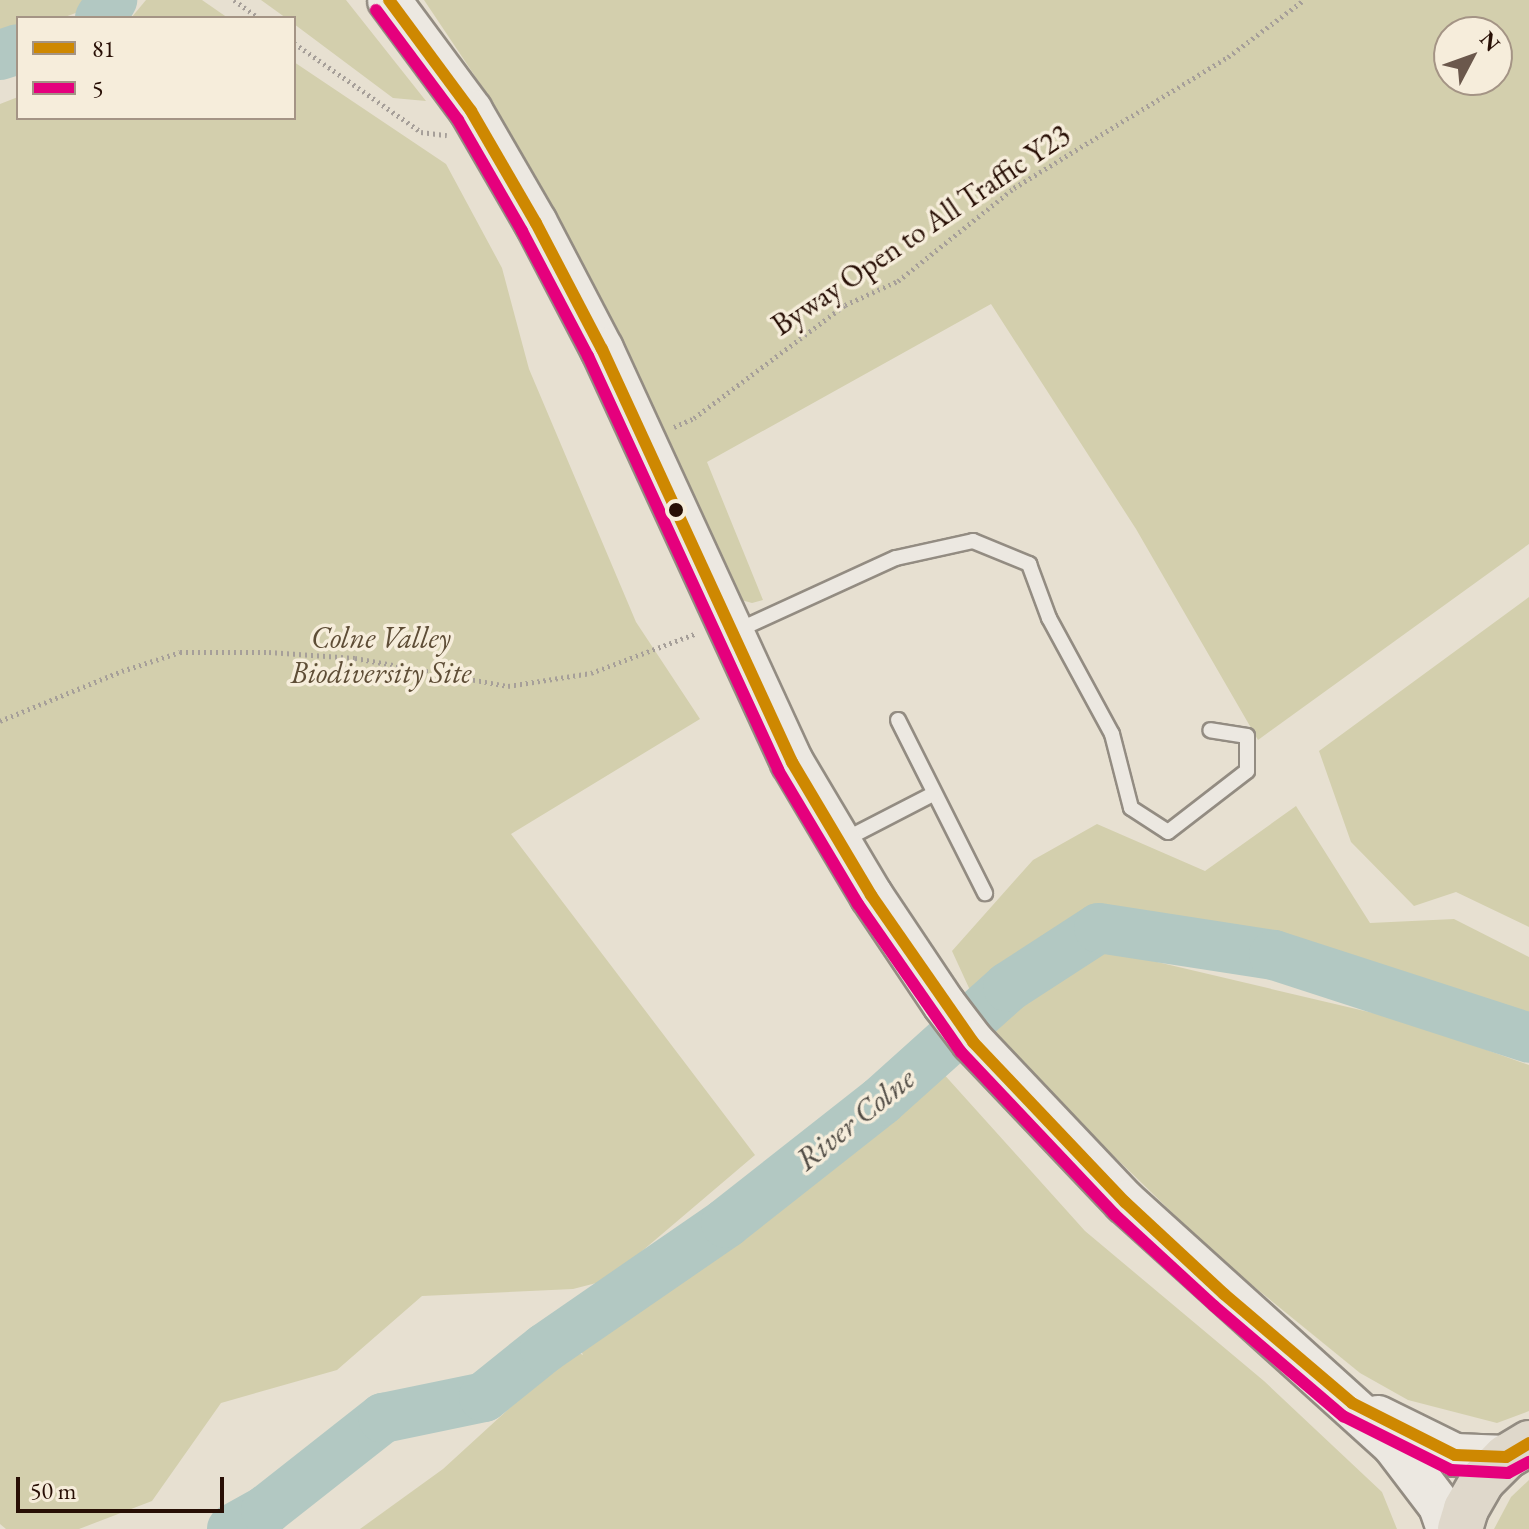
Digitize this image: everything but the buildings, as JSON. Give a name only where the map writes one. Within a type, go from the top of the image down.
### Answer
[{"type":"main road","points":[[1460,1529],[1466,1509],[1483,1480],[1517,1450]]},
{"type":"street","points":[[389,0],[488,140],[536,223],[602,349],[792,762],[944,1004],[973,1042],[1125,1202],[1224,1294],[1352,1403],[1393,1444],[1440,1506],[1448,1529]]},
{"type":"street","points":[[1352,1403],[1455,1455],[1517,1450]]},
{"type":"street","points":[[1393,1444],[1424,1529]]},
{"type":"lane","points":[[729,628],[896,558],[973,541],[1029,564],[1049,618],[1112,734],[1131,808],[1168,832],[1247,771],[1247,736],[1210,730]]},
{"type":"lane","points":[[898,720],[985,893]]},
{"type":"lane","points":[[840,842],[933,794]]},
{"type":"path","points":[[234,0],[256,16]]},
{"type":"path","name":"Byway Open to All Traffic Y23","points":[[642,440],[694,418],[845,305],[898,281],[1014,188],[1228,57],[1304,0]]},
{"type":"path","points":[[296,44],[421,132],[488,140]]},
{"type":"path","points":[[0,721],[122,671],[180,652],[269,652],[355,658],[508,686],[591,673],[729,628]]},
{"type":"green space","points":[[0,0],[89,0],[84,10],[68,16],[16,16],[16,36],[0,42]]},
{"type":"green space","points":[[146,0],[202,0],[225,16],[133,16]]},
{"type":"green space","points":[[261,0],[346,0],[426,101],[393,98],[296,25],[296,16],[283,16]]},
{"type":"green space","points":[[424,0],[1529,0],[1529,544],[1258,740],[1136,529],[991,304],[707,462],[763,600],[752,603],[741,600],[730,588],[643,384],[577,255],[489,97]]},
{"type":"green space","name":"Colne Valley Biodiversity Site","points":[[296,63],[446,164],[502,268],[529,369],[636,622],[700,719],[511,834],[755,1155],[608,1280],[573,1289],[422,1296],[337,1370],[221,1403],[152,1501],[79,1529],[6,1529],[0,1524],[0,104],[16,98],[16,120],[296,120]]},
{"type":"green space","points":[[1529,597],[1529,927],[1456,892],[1414,906],[1351,842],[1319,751]]},
{"type":"green space","points":[[1296,806],[1370,923],[1454,919],[1529,957],[1529,1013],[1359,960],[1164,917],[1092,907],[975,1001],[952,951],[1033,860],[1097,824],[1205,871]]},
{"type":"green space","points":[[1102,949],[1403,1020],[1529,1065],[1529,1411],[1497,1423],[1408,1400],[1360,1373],[1220,1259],[986,1032]]},
{"type":"green space","points":[[941,1071],[1085,1231],[1264,1381],[1382,1492],[1397,1529],[360,1529],[443,1469],[573,1350],[583,1355],[578,1344],[738,1239]]},
{"type":"green space","points":[[1529,1480],[1529,1529],[1494,1529],[1511,1497]]},
{"type":"waterway","points":[[101,16],[112,0]]},
{"type":"waterway","points":[[0,55],[16,50]]},
{"type":"waterway","name":"River Colne","points":[[232,1529],[266,1510],[383,1418],[484,1397],[545,1348],[726,1223],[881,1101],[1008,987],[1099,928],[1274,955],[1529,1038]]},
{"type":"transit line","name":"81","points":[[389,0],[471,111],[536,223],[602,349],[792,762],[871,895],[973,1042],[1125,1202],[1224,1294],[1352,1403],[1455,1455],[1506,1457],[1529,1443]]},
{"type":"transit line","name":"5","points":[[376,10],[458,120],[522,231],[588,356],[778,770],[858,904],[961,1052],[1114,1214],[1214,1306],[1343,1416],[1451,1470],[1508,1473],[1529,1462]]}]
